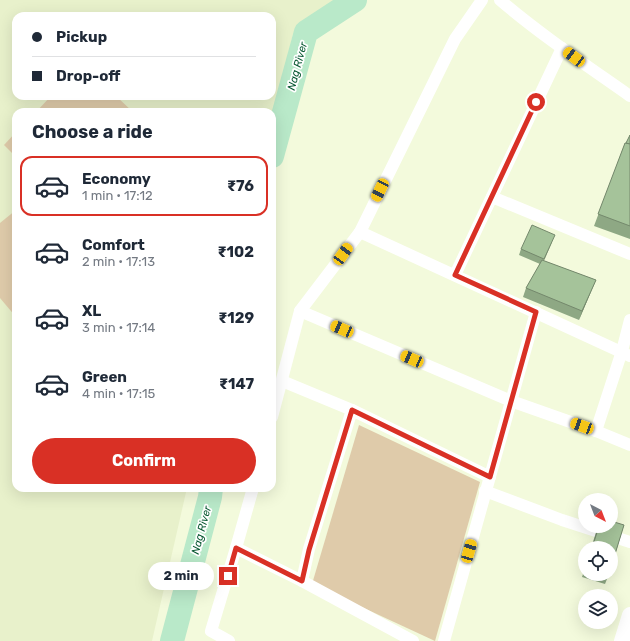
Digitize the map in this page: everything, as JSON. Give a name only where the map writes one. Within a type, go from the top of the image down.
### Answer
[{"type":"main road","points":[[622,641],[630,615]]},
{"type":"street","points":[[276,403],[300,311],[360,232],[455,39],[482,0]]},
{"type":"street","points":[[500,0],[562,48],[630,96]]},
{"type":"street","points":[[455,275],[562,48]]},
{"type":"street","points":[[492,196],[630,254]]},
{"type":"street","points":[[360,232],[626,354]]},
{"type":"street","points":[[300,311],[511,401],[596,431],[630,445]]},
{"type":"street","points":[[444,641],[536,312]]},
{"type":"street","points":[[596,431],[626,354],[630,320]]},
{"type":"street","points":[[282,381],[352,410],[490,477]]},
{"type":"street","points":[[302,581],[309,550],[352,410]]},
{"type":"street","points":[[486,491],[562,520],[630,542]]},
{"type":"street","points":[[229,641],[209,636],[252,492]]},
{"type":"street","points":[[236,548],[302,581],[413,641]]},
{"type":"shaded area","points":[[0,0],[343,0],[293,34],[276,108],[12,108],[12,492],[186,492],[152,641],[0,641]]},
{"type":"shaded area","points":[[47,100],[120,100],[129,108],[40,108]]},
{"type":"shaded area","points":[[12,136],[12,153],[4,145]]},
{"type":"shaded area","points":[[12,213],[12,312],[0,298],[0,223]]},
{"type":"shaded area","points":[[359,425],[480,482],[435,641],[312,584]]},
{"type":"building","points":[[630,135],[630,144],[626,143]]},
{"type":"building","points":[[625,143],[630,144],[630,226],[598,214]]},
{"type":"building","points":[[532,225],[555,235],[544,259],[521,249]]},
{"type":"building","points":[[542,260],[596,280],[582,311],[526,288]]},
{"type":"building","points":[[618,523],[624,525],[618,544],[618,541],[594,541],[597,533],[618,533]]},
{"type":"waterway","name":"Nag River","points":[[276,141],[306,32],[355,0]]},
{"type":"waterway","name":"Nag River","points":[[172,641],[211,492]]},
{"type":"route","points":[[228,576],[236,548],[302,581],[309,550],[352,410],[490,477],[536,312],[455,275],[536,102]]}]
